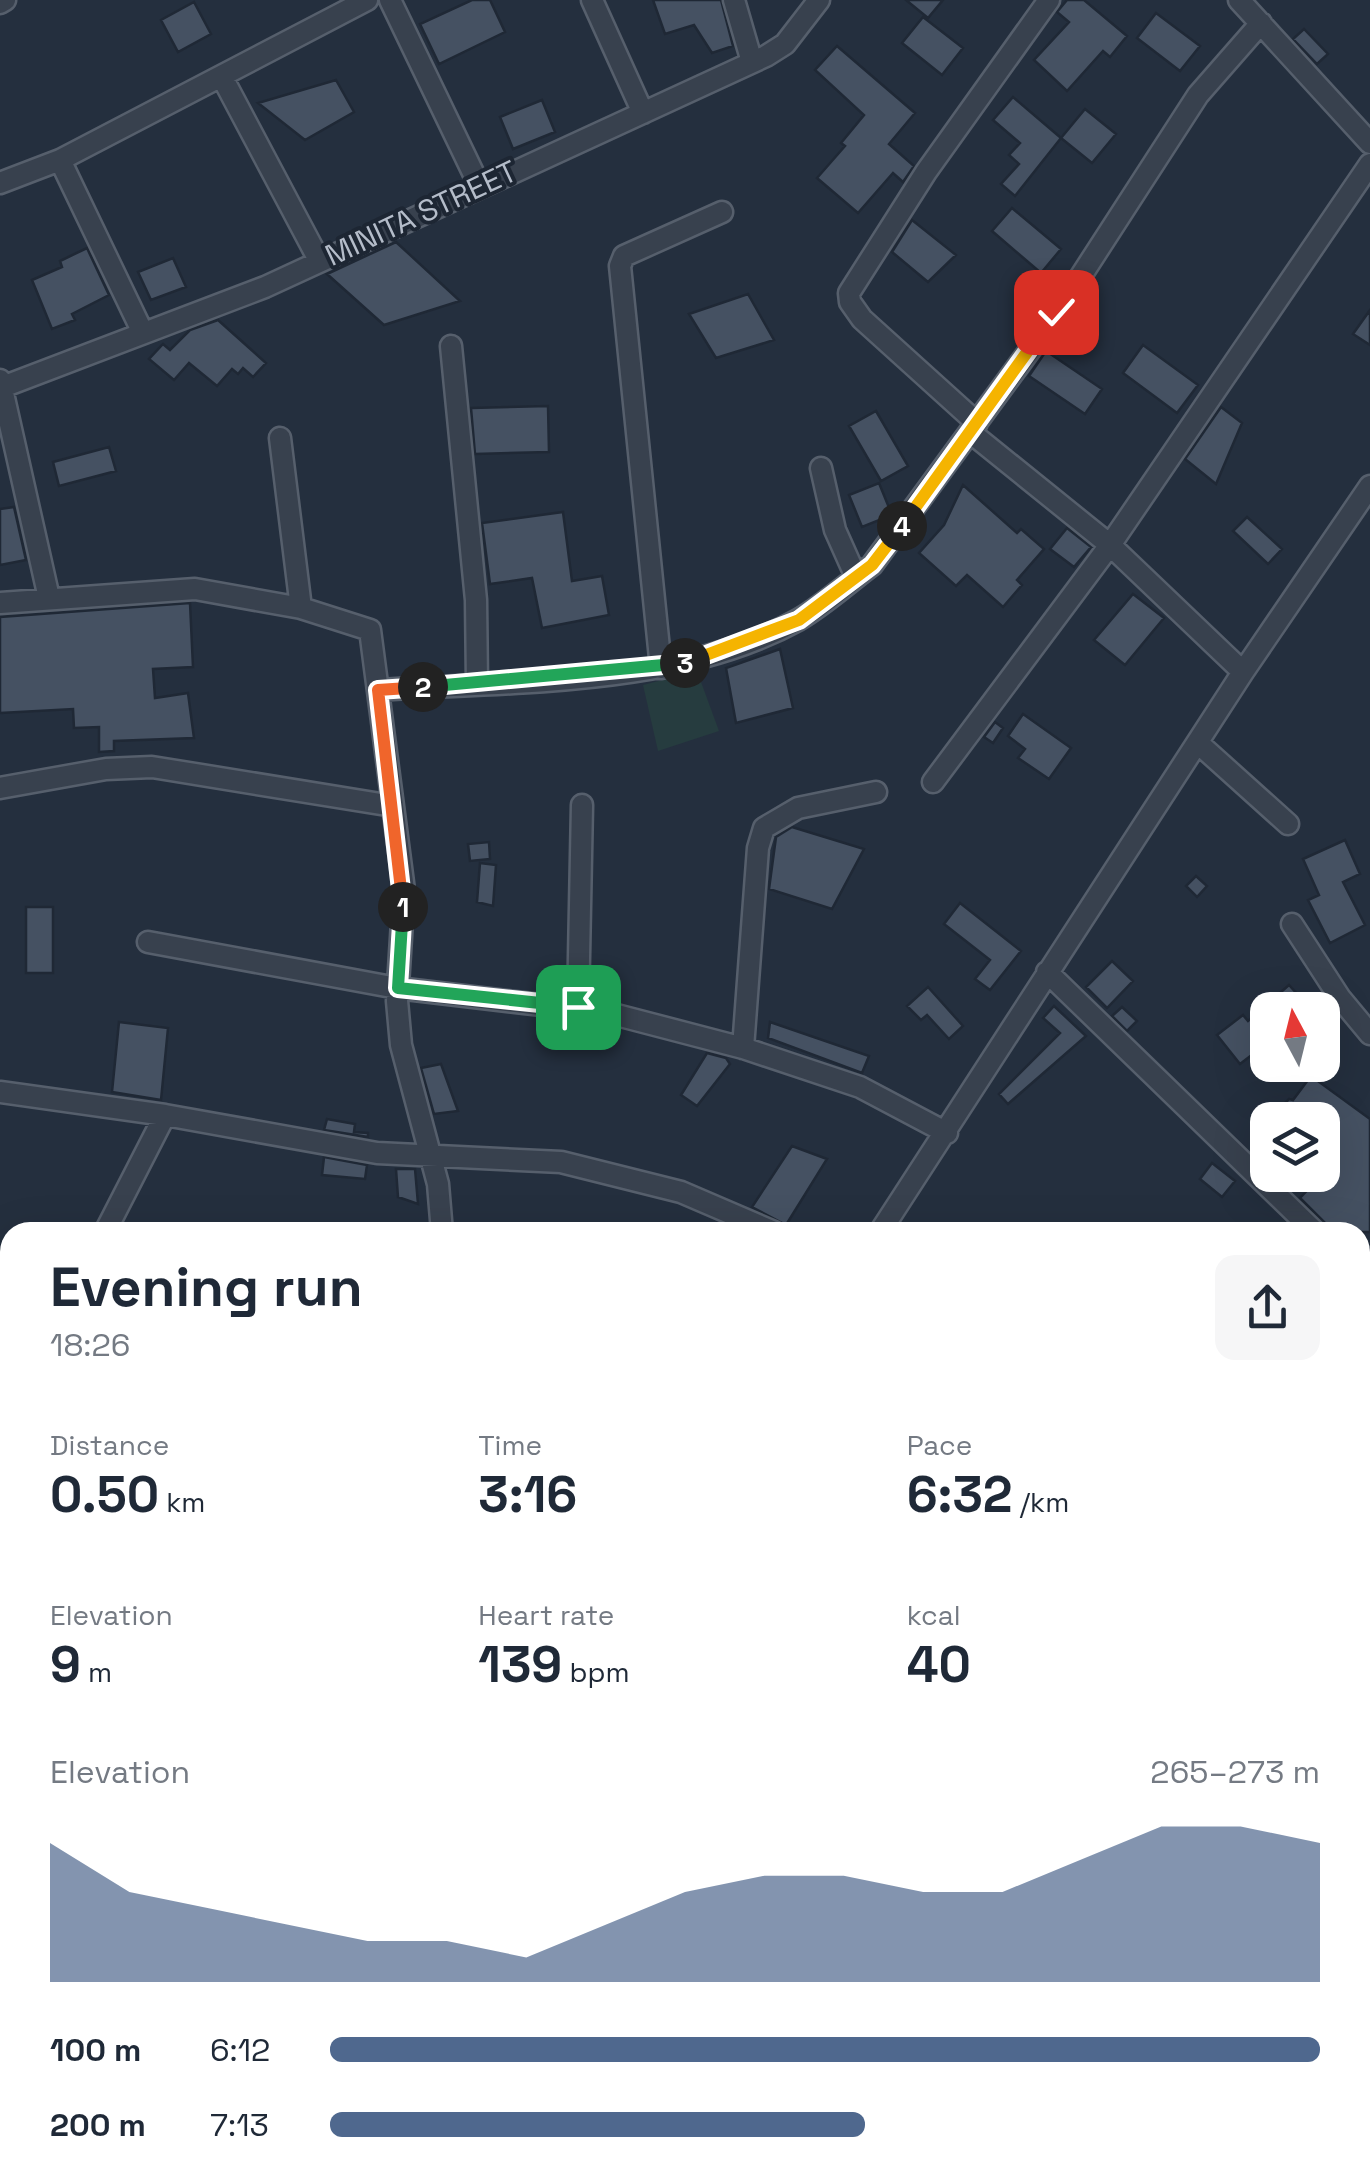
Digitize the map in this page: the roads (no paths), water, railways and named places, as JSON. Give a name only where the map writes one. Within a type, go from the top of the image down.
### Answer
[{"type":"street","points":[[0,183],[60,160],[367,0]]},
{"type":"street","points":[[390,0],[479,184]]},
{"type":"street","points":[[592,0],[643,113]]},
{"type":"street","points":[[734,0],[752,62]]},
{"type":"street","name":"MINITA STREET","points":[[1,385],[265,287],[479,184],[752,62],[785,44],[819,0]]},
{"type":"street","points":[[1050,0],[926,172],[849,292],[850,302],[974,428],[1110,546],[1243,672]]},
{"type":"street","points":[[1240,0],[1370,143]]},
{"type":"street","points":[[378,690],[661,668],[694,662],[799,620],[872,565],[1056,312],[1198,95],[1261,23]]},
{"type":"street","points":[[222,76],[319,260]]},
{"type":"street","points":[[60,160],[143,333]]},
{"type":"street","points":[[933,782],[1110,546],[1370,164]]},
{"type":"street","points":[[661,668],[620,261],[722,212]]},
{"type":"street","points":[[452,346],[476,600],[477,684]]},
{"type":"street","points":[[1,385],[49,598]]},
{"type":"street","points":[[280,438],[300,608]]},
{"type":"street","points":[[821,468],[834,530],[856,577]]},
{"type":"street","points":[[887,1222],[1243,672],[1370,486]]},
{"type":"street","points":[[0,604],[194,590],[300,608],[370,630],[404,890],[398,988],[406,1076],[438,1184],[441,1222]]},
{"type":"street","points":[[1198,743],[1288,824]]},
{"type":"street","points":[[0,788],[106,769],[152,767],[393,806]]},
{"type":"street","points":[[743,1048],[758,848],[764,828],[798,808],[876,792]]},
{"type":"street","points":[[578,1007],[582,805]]},
{"type":"street","points":[[1292,924],[1340,998],[1370,1034]]},
{"type":"street","points":[[148,942],[398,988],[578,1007],[743,1048],[860,1087],[947,1132]]},
{"type":"street","points":[[1047,972],[1305,1222]]},
{"type":"street","points":[[0,1092],[165,1115],[376,1153],[561,1162],[680,1192],[750,1222]]},
{"type":"street","points":[[110,1222],[165,1115]]}]
